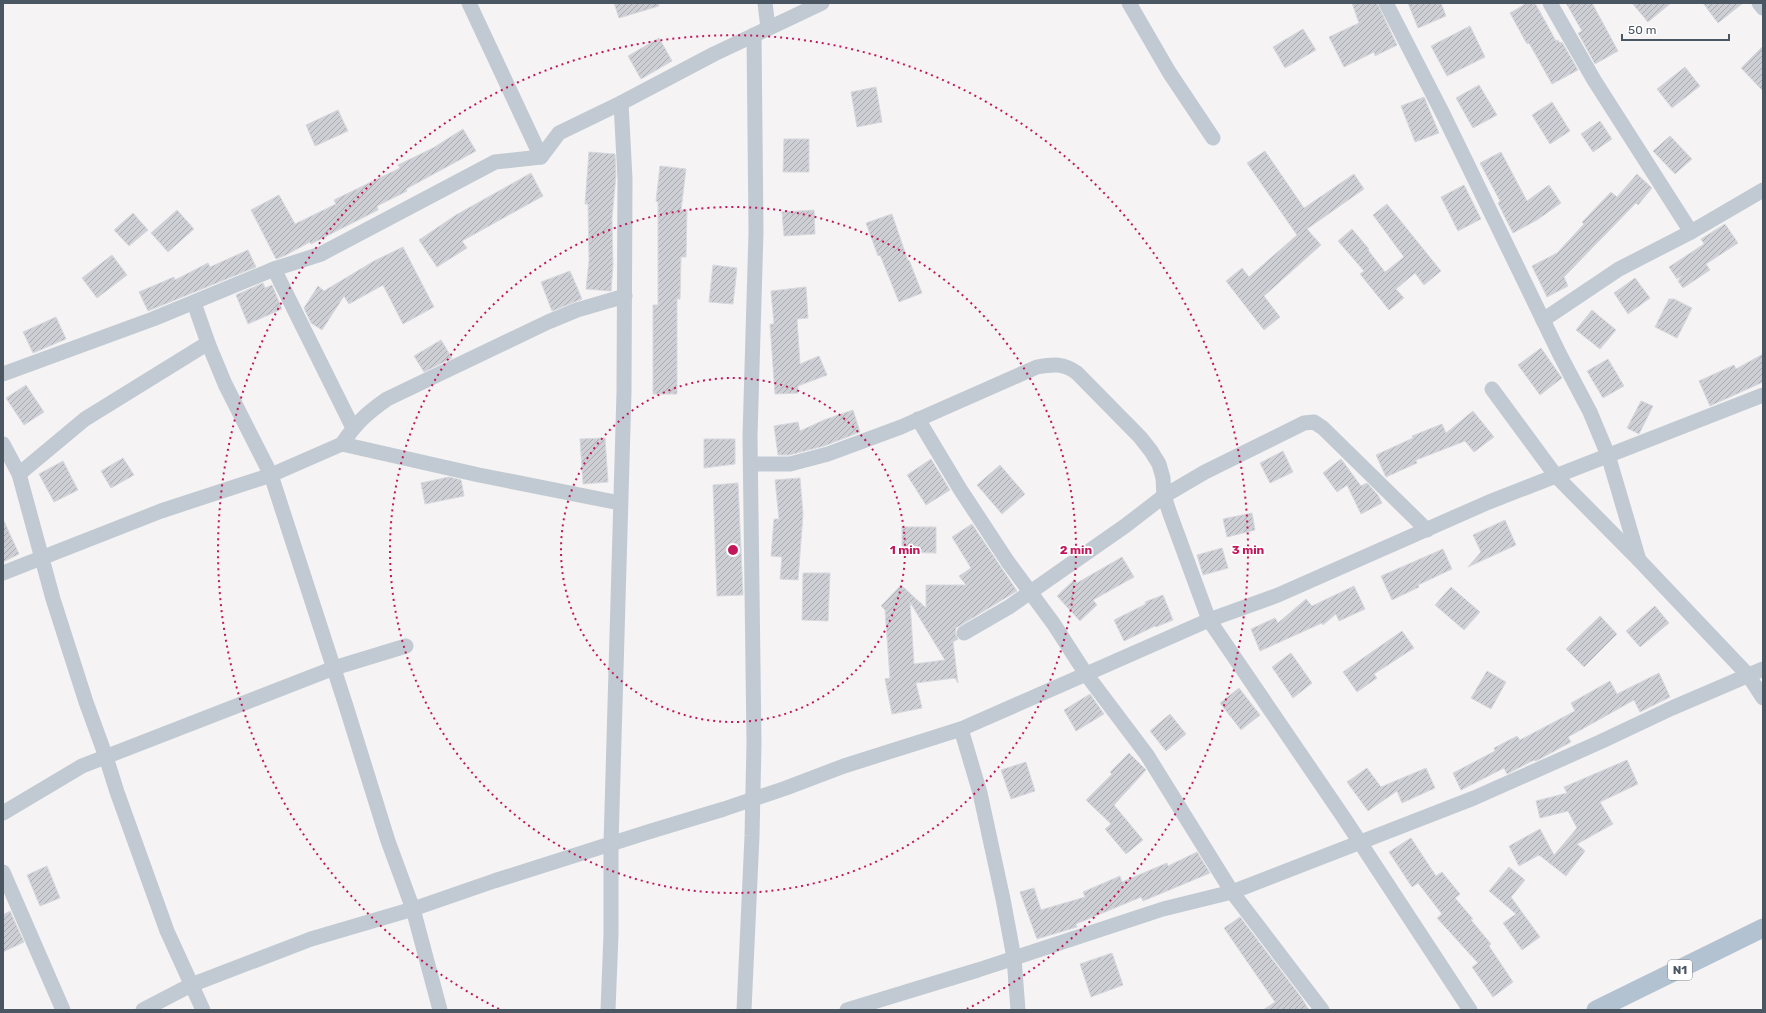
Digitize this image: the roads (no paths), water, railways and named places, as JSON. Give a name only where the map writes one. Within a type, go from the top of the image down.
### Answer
[{"type":"main road","name":"N1","points":[[1596,1010],[1763,928]]},
{"type":"street","points":[[469,3],[541,157]]},
{"type":"street","points":[[765,3],[768,28]]},
{"type":"street","points":[[3,374],[194,302],[274,269],[321,254],[495,162],[541,157],[560,133],[754,34],[822,3]]},
{"type":"street","points":[[1129,3],[1169,72],[1213,138]]},
{"type":"street","points":[[1386,3],[1590,412],[1608,455],[1639,560]]},
{"type":"street","points":[[1550,3],[1594,80],[1691,232]]},
{"type":"street","points":[[1759,3],[1763,8]]},
{"type":"street","points":[[744,1010],[753,799],[750,436],[756,232],[754,34]]},
{"type":"street","points":[[608,1010],[611,934],[611,844],[620,503],[623,471],[625,179],[621,103]]},
{"type":"street","points":[[1543,320],[1619,269],[1691,232],[1763,190]]},
{"type":"street","points":[[274,269],[353,428]]},
{"type":"street","points":[[3,573],[161,511],[270,475],[342,444],[353,428],[367,413],[387,399],[548,322],[577,310],[625,296]]},
{"type":"street","points":[[194,302],[208,343],[228,390],[270,475],[334,668],[388,841],[413,909],[440,1010]]},
{"type":"street","points":[[19,474],[85,418],[208,343]]},
{"type":"street","points":[[751,464],[790,464],[821,456],[918,419],[1038,367],[1052,364],[1068,366],[1082,378],[1140,437],[1151,451],[1159,464],[1163,478],[1164,496],[1209,620],[1470,1010]]},
{"type":"street","points":[[1492,389],[1556,476],[1639,560],[1748,675],[1763,698]]},
{"type":"street","points":[[144,1010],[191,985],[311,939],[413,909],[494,881],[753,799],[844,766],[960,729],[1086,674],[1136,654],[1209,620],[1278,595],[1489,502],[1763,395]]},
{"type":"street","points":[[918,419],[960,489],[1008,562],[1031,592],[1086,674],[1147,755],[1232,892],[1322,1010]]},
{"type":"street","points":[[964,633],[996,615],[1031,592],[1125,526],[1164,496],[1206,472],[1304,423],[1314,422],[1322,428],[1427,530]]},
{"type":"street","points":[[3,444],[19,474],[69,653],[167,931],[203,1010]]},
{"type":"street","points":[[342,444],[479,475],[620,503]]},
{"type":"street","points":[[3,813],[82,766],[334,668],[406,646]]},
{"type":"street","points":[[847,1010],[1014,958],[1163,909],[1232,892],[1474,798],[1672,708],[1763,669]]},
{"type":"street","points":[[960,729],[980,793],[1014,958],[1018,1010]]},
{"type":"street","points":[[3,872],[63,1010]]}]
